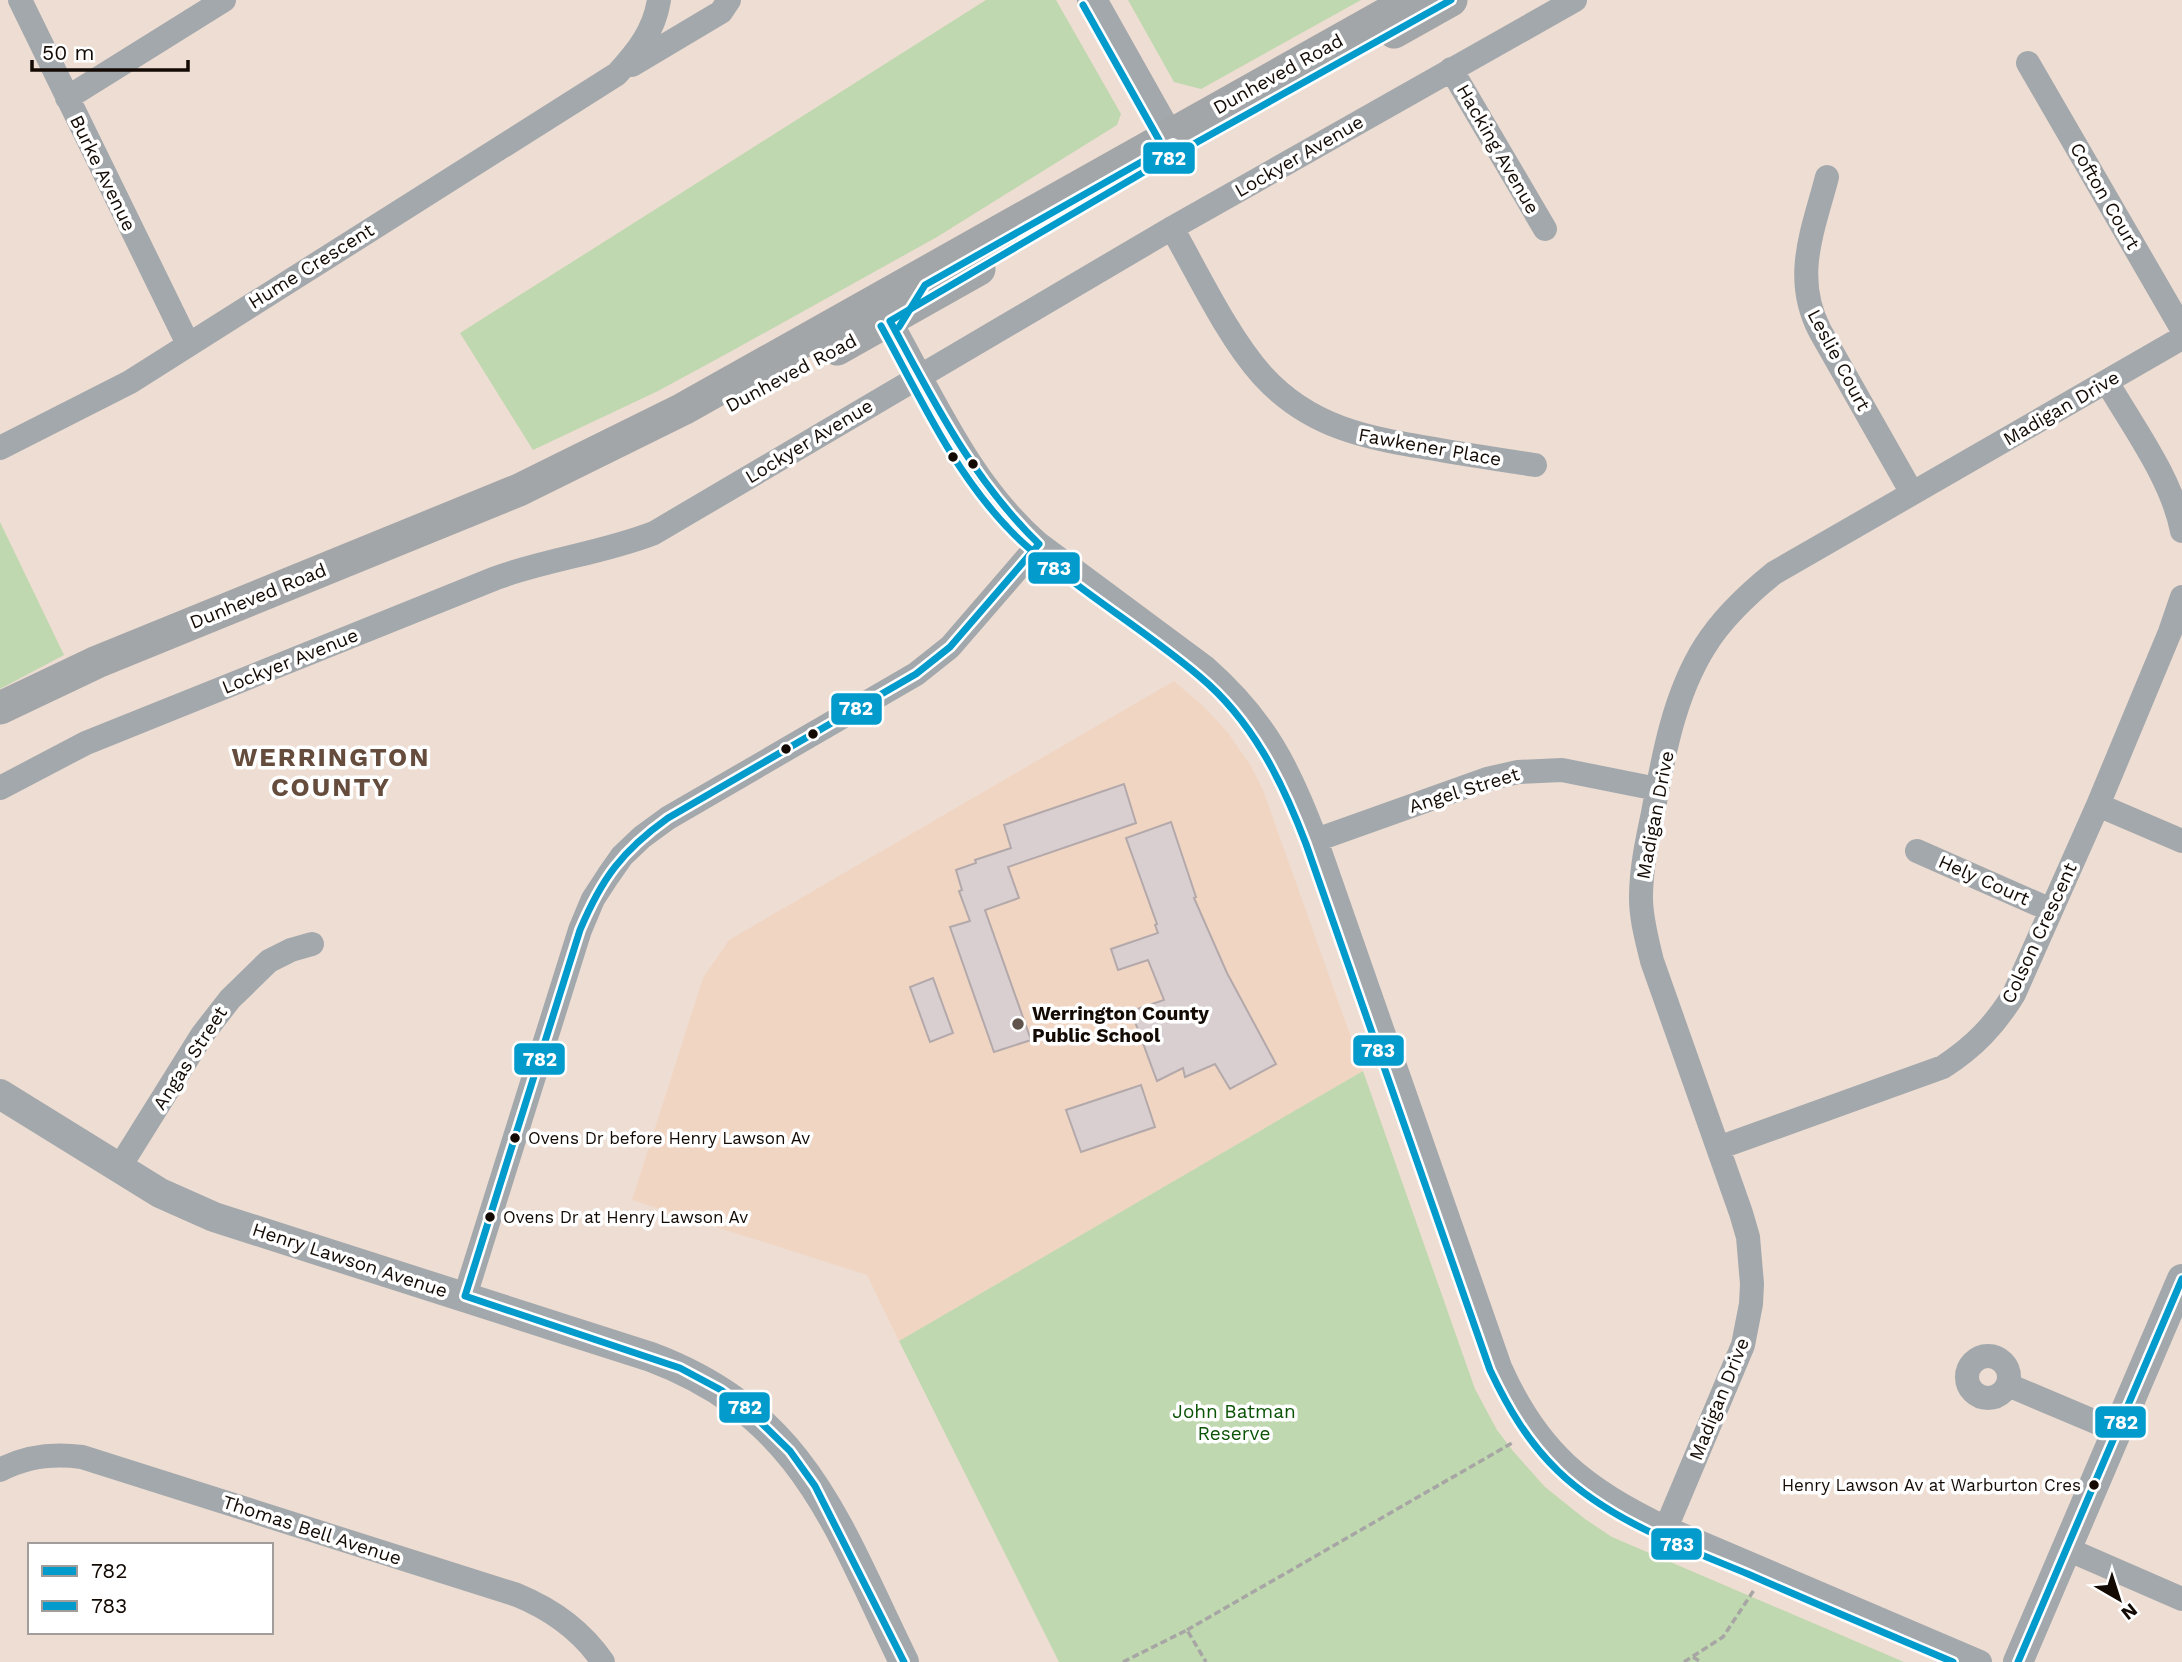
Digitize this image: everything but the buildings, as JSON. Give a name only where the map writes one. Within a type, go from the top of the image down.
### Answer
[{"type":"main road","name":"Dunheved Road","points":[[0,708],[152,639],[519,490],[683,408],[831,328],[1168,135],[1411,0]]},
{"type":"main road","name":"Dunheved Road","points":[[519,490],[561,481],[735,404],[890,321],[1149,169],[1451,0]]},
{"type":"main road","points":[[1149,169],[1168,135],[1206,138]]},
{"type":"main road","points":[[831,328],[890,321],[918,277]]},
{"type":"street","name":"Burke Avenue","points":[[20,0],[188,344]]},
{"type":"street","points":[[67,98],[224,0]]},
{"type":"street","name":"Hume Crescent","points":[[617,74],[644,42],[653,26],[659,0]]},
{"type":"street","name":"Hume Crescent","points":[[0,448],[112,393],[617,74],[721,12],[729,0]]},
{"type":"street","points":[[1092,0],[1168,135]]},
{"type":"street","name":"Lockyer Avenue","points":[[0,788],[86,743],[496,578],[631,542],[654,533],[1172,229],[1574,0]]},
{"type":"street","name":"Cofton Court","points":[[2028,63],[2182,329]]},
{"type":"street","name":"Hacking Avenue","points":[[1451,69],[1545,229]]},
{"type":"street","name":"Leslie Court","points":[[1827,177],[1805,262],[1809,307],[1912,494]]},
{"type":"street","name":"Fawkener Place","points":[[1172,229],[1249,358],[1275,388],[1302,410],[1338,428],[1378,440],[1535,465]]},
{"type":"street","points":[[890,321],[966,457],[988,492],[1014,522],[1206,668],[1255,716],[1276,749],[1293,780],[1316,840],[1500,1367],[1529,1422],[1569,1468],[1613,1501],[1666,1528],[1980,1662]]},
{"type":"street","name":"Madigan Drive","points":[[1666,1528],[1734,1372],[1743,1345],[1751,1304],[1748,1237],[1652,961],[1642,919],[1642,868],[1657,789],[1676,712],[1688,678],[1705,646],[1726,618],[1749,593],[1774,573],[2182,338]]},
{"type":"street","points":[[2106,382],[2168,488],[2182,531]]},
{"type":"street","points":[[465,1296],[580,930],[593,900],[622,856],[668,818],[916,674],[939,657],[1040,544]]},
{"type":"street","name":"Colson Crescent","points":[[1718,1148],[1942,1067],[1964,1053],[1999,1019],[2098,805],[2182,597]]},
{"type":"street","name":"Angel Street","points":[[1316,840],[1487,779],[1518,772],[1562,770],[1657,789]]},
{"type":"street","points":[[2098,805],[2182,841]]},
{"type":"street","name":"Hely Court","points":[[1917,850],[2051,910]]},
{"type":"street","name":"Angas Street","points":[[119,1168],[202,1035],[230,999],[270,961],[291,950],[312,944]]},
{"type":"street","name":"Henry Lawson Avenue","points":[[3,1104],[160,1193],[214,1217],[465,1296],[680,1368],[721,1390],[748,1410],[790,1451],[815,1486],[904,1662]]},
{"type":"street","points":[[2018,1662],[2182,1279]]},
{"type":"street","points":[[2008,1385],[2117,1430]]},
{"type":"street","name":"Thomas Bell Avenue","points":[[0,1470],[18,1461],[42,1456],[82,1457],[517,1595],[556,1615],[589,1644],[603,1662]]},
{"type":"street","points":[[2067,1549],[2182,1598]]},
{"type":"path","points":[[1123,1662],[1187,1630],[1512,1443]]},
{"type":"path","points":[[1684,1662],[1723,1637],[1766,1570]]},
{"type":"path","points":[[1187,1630],[1206,1662]]},
{"type":"path","points":[[1693,1657],[1701,1662]]},
{"type":"shaded area","name":"Werrington County Public School","points":[[1174,681],[1226,730],[1251,766],[1263,790],[1363,1071],[899,1341],[867,1275],[632,1200],[703,978],[729,940]]},
{"type":"green space","points":[[986,0],[1056,0],[1121,114],[1117,125],[937,237],[658,391],[533,450],[460,333]]},
{"type":"green space","points":[[1128,0],[1361,0],[1201,89],[1174,82]]},
{"type":"green space","points":[[0,522],[64,655],[0,689]]},
{"type":"green space","name":"John Batman Reserve","points":[[1363,1071],[1475,1389],[1497,1430],[1545,1487],[1612,1537],[1904,1662],[1059,1662],[899,1341]]},
{"type":"transit line","name":"782","points":[[890,321],[1149,169],[1451,0]]},
{"type":"transit line","name":"783","points":[[1083,5],[1159,140]]},
{"type":"transit line","name":"783","points":[[899,327],[925,285],[1173,144]]},
{"type":"transit line","name":"782","points":[[890,321],[939,410],[974,466],[1015,519],[1039,544]]},
{"type":"transit line","name":"783","points":[[881,326],[953,456],[987,505],[1022,542],[1046,562],[1152,639],[1218,693],[1250,732],[1276,775],[1306,844],[1490,1370],[1512,1411],[1537,1448],[1578,1489],[1648,1531],[1953,1662]]},
{"type":"transit line","name":"782","points":[[465,1296],[580,930],[605,880],[638,842],[668,818],[916,674],[950,647],[1039,544]]},
{"type":"transit line","name":"782","points":[[2018,1662],[2182,1279]]},
{"type":"transit line","name":"782","points":[[465,1296],[680,1368],[721,1390],[748,1410],[790,1451],[815,1486],[904,1662]]},
{"type":"place","name":"Werrington County Public School","points":[[1018,1024]]},
{"type":"place","name":"Ovens Dr before Henry Lawson Av","points":[[515,1138]]},
{"type":"place","name":"Ovens Dr at Henry Lawson Av","points":[[490,1217]]},
{"type":"place","name":"Henry Lawson Av at Warburton Cres","points":[[2094,1485]]},
{"type":"district","name":"WERRINGTON COUNTY","points":[[331,772]]}]
